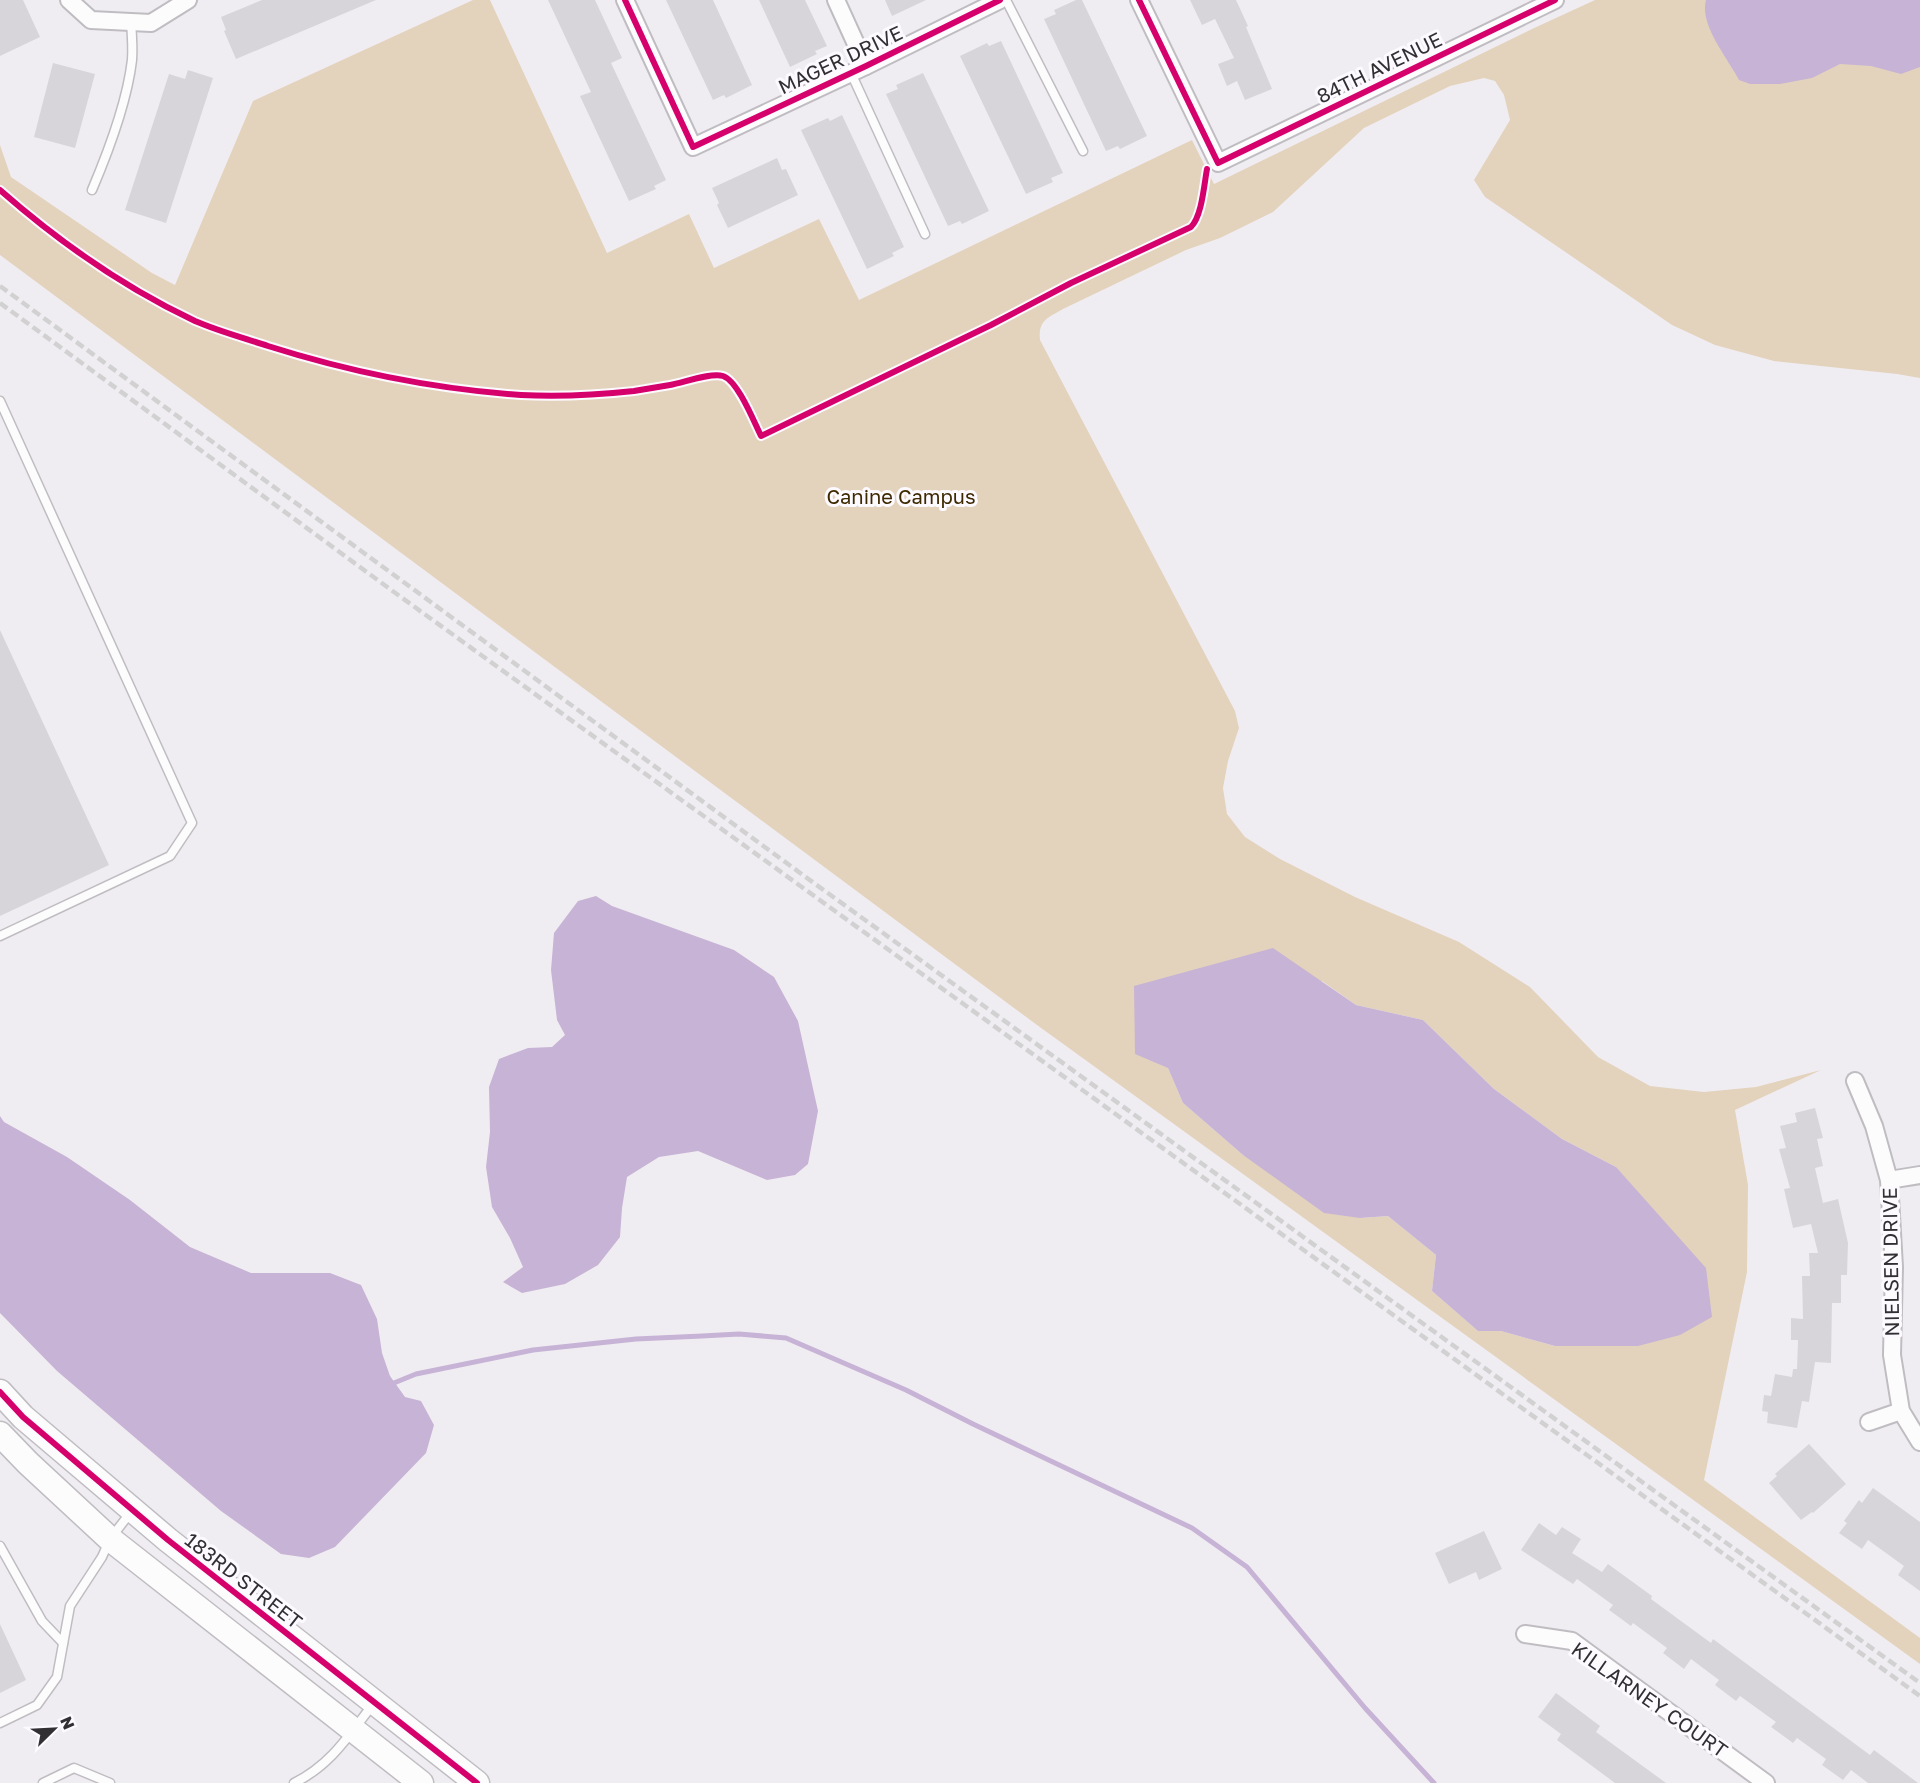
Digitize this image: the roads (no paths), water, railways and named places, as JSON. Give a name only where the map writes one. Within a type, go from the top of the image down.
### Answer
[{"type":"street","points":[[69,0],[91,20],[151,23],[188,0]]},
{"type":"street","name":"MAGER DRIVE","points":[[625,0],[693,147],[859,70],[1000,0]]},
{"type":"street","points":[[836,0],[859,70]]},
{"type":"street","name":"84TH AVENUE","points":[[1139,0],[1218,163],[1555,0]]},
{"type":"street","name":"NIELSEN DRIVE","points":[[1856,1081],[1874,1126],[1889,1180],[1894,1267],[1892,1355],[1901,1412],[1920,1443]]},
{"type":"street","points":[[1889,1180],[1920,1175]]},
{"type":"street","name":"183RD STREET","points":[[0,1392],[23,1417],[132,1511],[477,1783]]},
{"type":"street","points":[[1869,1422],[1901,1412]]},
{"type":"street","points":[[0,1434],[110,1539],[421,1783]]},
{"type":"street","name":"KILLARNEY COURT","points":[[1525,1634],[1572,1641],[1766,1783]]},
{"type":"lane","points":[[1006,0],[1083,151]]},
{"type":"lane","points":[[92,190],[105,160],[128,86],[132,57],[131,22]]},
{"type":"lane","points":[[859,70],[925,234]]},
{"type":"lane","points":[[0,401],[192,823],[170,856],[0,936]]},
{"type":"lane","points":[[0,1722],[37,1705],[57,1677],[70,1606],[102,1557],[110,1539],[132,1511]]},
{"type":"lane","points":[[0,1546],[42,1621],[63,1643]]},
{"type":"lane","points":[[294,1783],[318,1769],[375,1703]]},
{"type":"lane","points":[[43,1783],[74,1768],[110,1783]]},
{"type":"waterway","points":[[389,1385],[416,1374],[533,1350],[636,1339],[739,1334],[786,1338],[906,1390],[1192,1528],[1247,1567],[1365,1708],[1434,1783]]},
{"type":"railway","points":[[0,286],[807,878],[1920,1683]]},
{"type":"railway","points":[[0,303],[394,592],[1920,1696]]},
{"type":"park label","name":"Canine Campus","points":[[901,496]]}]
